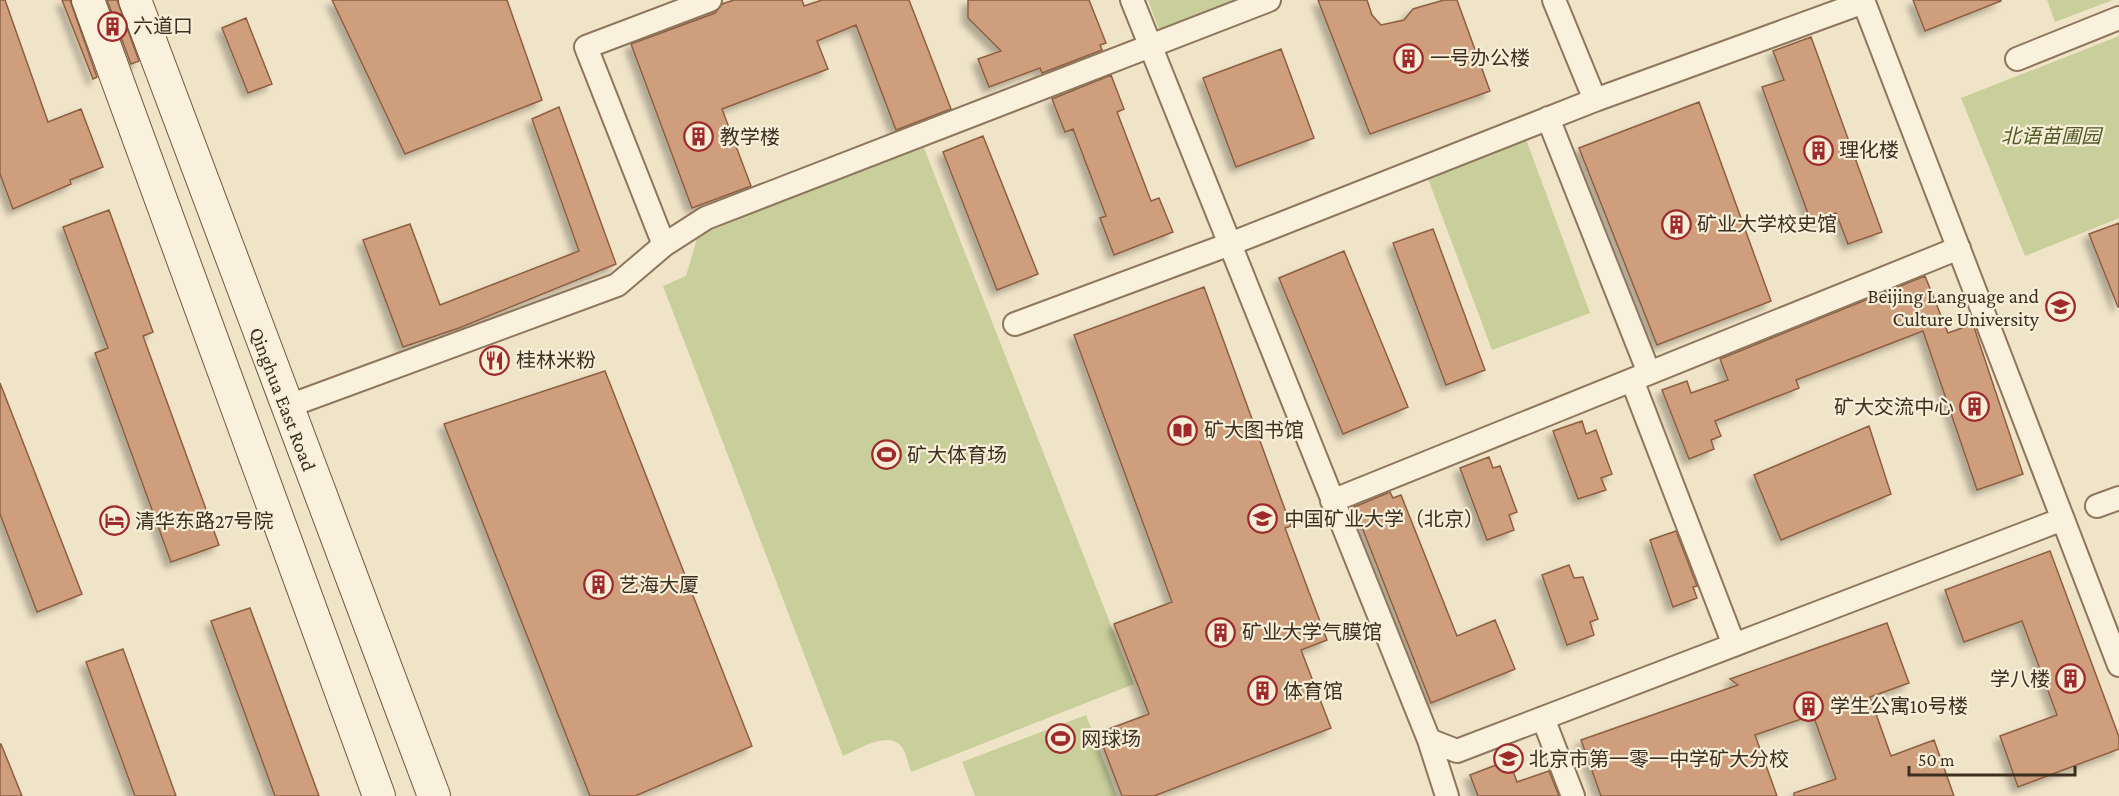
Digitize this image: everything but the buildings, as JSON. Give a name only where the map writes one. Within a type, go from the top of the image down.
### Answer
[{"type":"main road","points":[[88,0],[379,796]]},
{"type":"main road","name":"Qinghua East Road","points":[[135,0],[286,408],[434,796]]},
{"type":"street","points":[[664,245],[586,47],[710,0]]},
{"type":"street","points":[[1132,0],[1428,740],[1447,796]]},
{"type":"street","points":[[286,408],[616,285],[664,245],[706,218],[1269,0]]},
{"type":"street","points":[[1554,0],[1595,100]]},
{"type":"street","points":[[1015,324],[1230,244],[1595,100],[1864,1],[2119,665]]},
{"type":"street","points":[[2017,59],[2119,18]]},
{"type":"street","points":[[1548,118],[1734,645]]},
{"type":"street","points":[[1332,501],[1959,248]]},
{"type":"street","points":[[2097,506],[2119,498]]},
{"type":"street","points":[[1428,740],[1457,751],[2063,519]]},
{"type":"street","points":[[1543,718],[1573,796]]},
{"type":"green space","points":[[1148,0],[1236,0],[1159,30]]},
{"type":"green space","points":[[2047,0],[2113,0],[2055,22]]},
{"type":"green space","name":"北语苗圃园","points":[[2119,36],[2119,218],[2025,256],[1961,98]]},
{"type":"green space","points":[[1526,139],[1590,313],[1492,350],[1427,176]]},
{"type":"green space","name":"矿大体育场","points":[[924,148],[1134,684],[911,772],[904,751],[894,741],[872,743],[843,756],[663,286],[686,276],[699,232]]},
{"type":"green space","name":"网球场","points":[[1086,715],[1117,796],[975,796],[962,762]]},
{"type":"place","name":"六道口","points":[[112,26]]},
{"type":"place","name":"一号办公楼","points":[[1409,58]]},
{"type":"place","name":"教学楼","points":[[699,137]]},
{"type":"place","name":"理化楼","points":[[1818,150]]},
{"type":"place","name":"矿业大学校史馆","points":[[1676,224]]},
{"type":"place","name":"Beijing Language and Culture University","points":[[2060,307]]},
{"type":"place","name":"桂林米粉","points":[[495,360]]},
{"type":"place","name":"矿大交流中心","points":[[1975,407]]},
{"type":"place","name":"矿大图书馆","points":[[1183,430]]},
{"type":"place","name":"矿大体育场","points":[[886,455]]},
{"type":"place","name":"中国矿业大学（北京）","points":[[1263,519]]},
{"type":"place","name":"清华东路27号院","points":[[114,521]]},
{"type":"place","name":"艺海大厦","points":[[598,585]]},
{"type":"place","name":"矿业大学气膜馆","points":[[1221,632]]},
{"type":"place","name":"学八楼","points":[[2071,679]]},
{"type":"place","name":"体育馆","points":[[1262,691]]},
{"type":"place","name":"学生公寓10号楼","points":[[1809,706]]},
{"type":"place","name":"网球场","points":[[1060,739]]},
{"type":"place","name":"北京市第一零一中学矿大分校","points":[[1508,759]]}]
